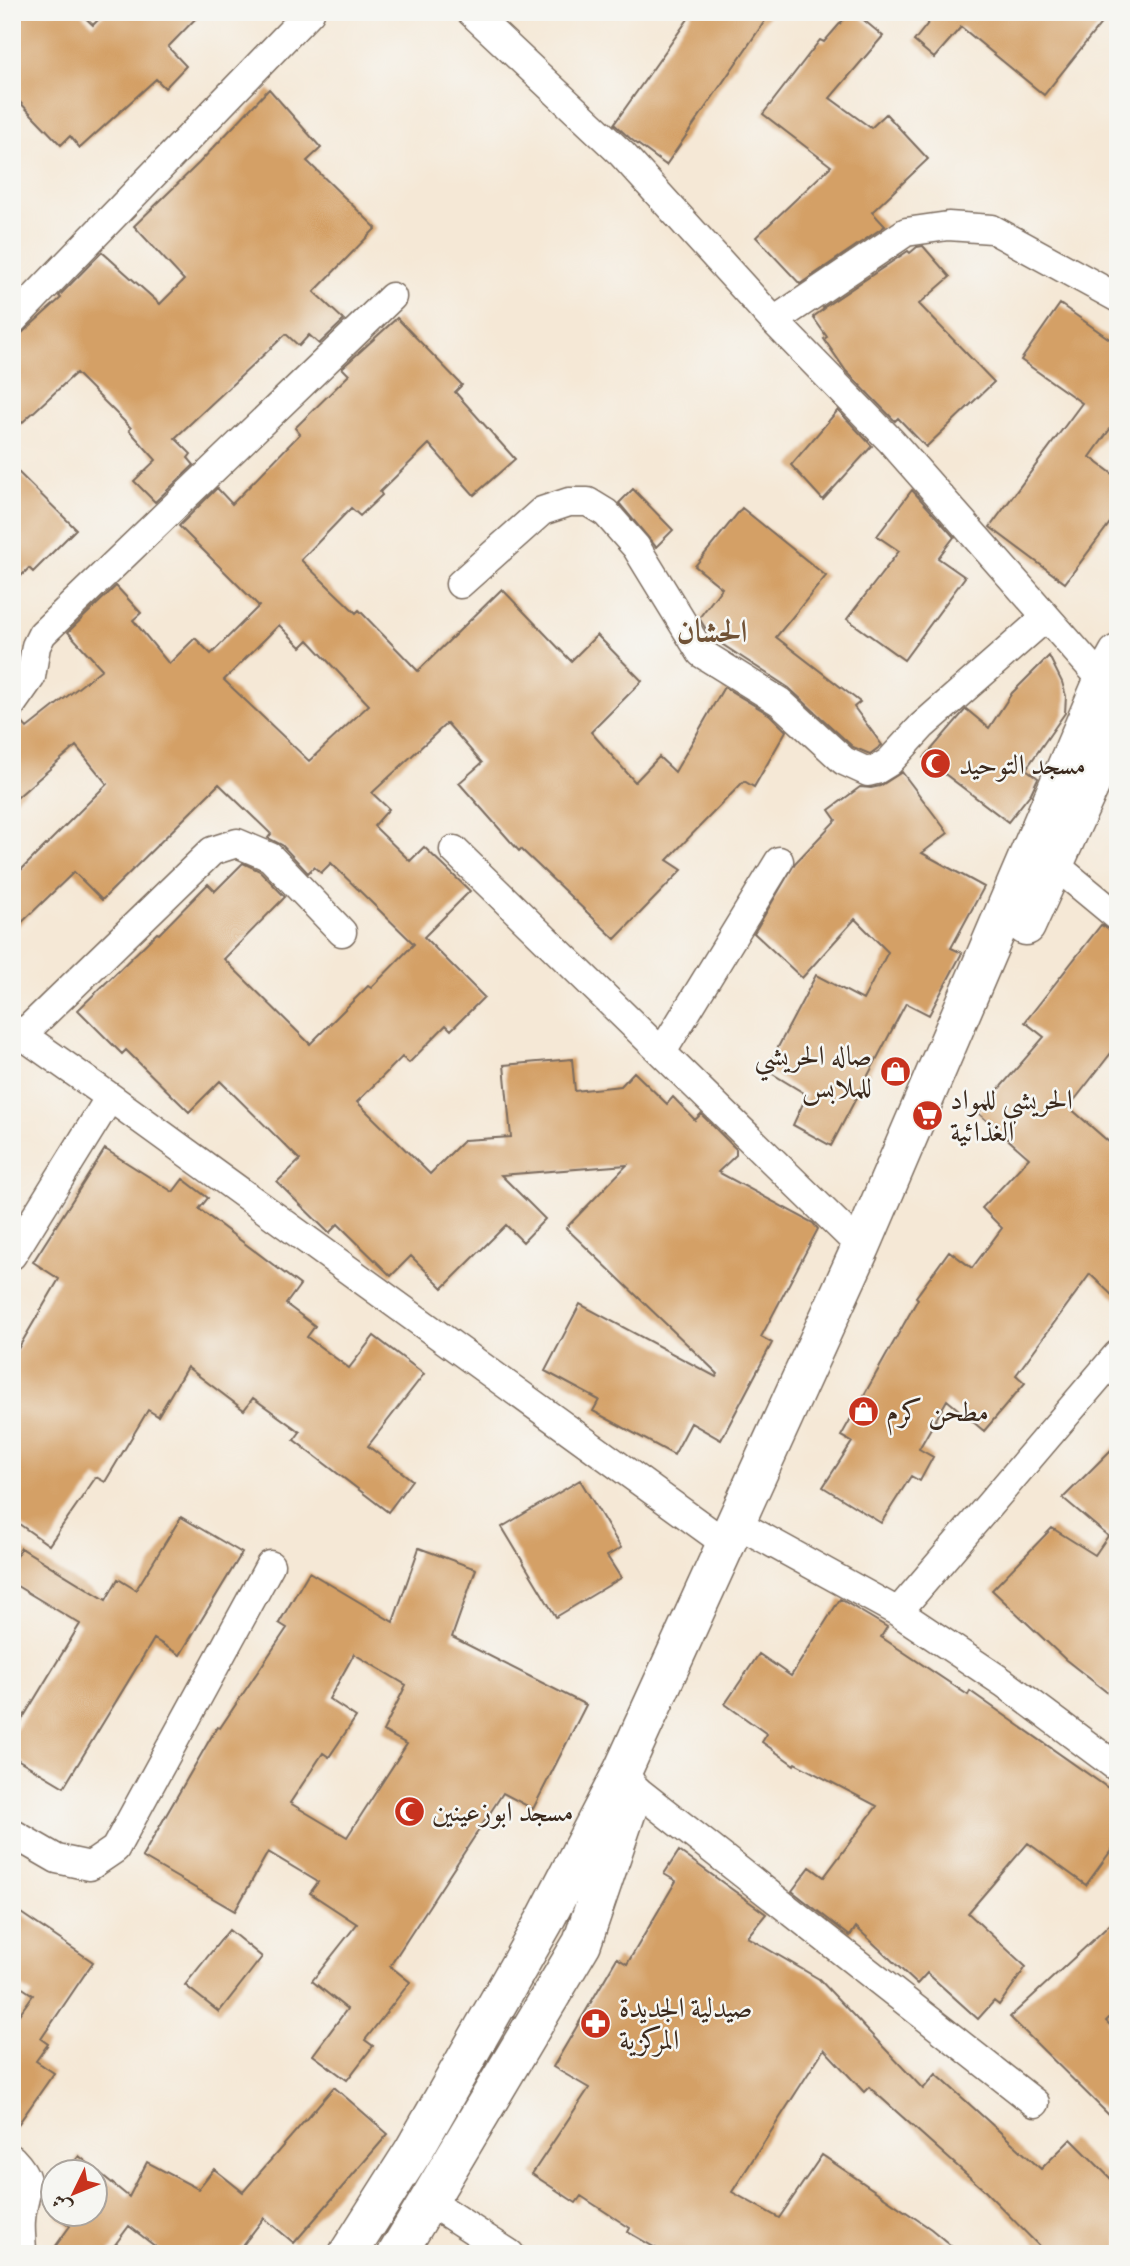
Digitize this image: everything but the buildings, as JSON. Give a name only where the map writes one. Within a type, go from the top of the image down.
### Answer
[{"type":"main road","points":[[348,2254],[414,2150],[629,1779],[737,1536],[1110,668]]},
{"type":"main road","points":[[737,1536],[1118,724]]},
{"type":"main road","points":[[397,2254],[582,1944],[629,1779]]},
{"type":"street","points":[[12,321],[310,12]]},
{"type":"street","points":[[471,12],[622,154],[774,321],[891,440],[1045,618],[1110,668]]},
{"type":"street","points":[[774,321],[906,232],[948,226],[992,229],[1118,298]]},
{"type":"street","points":[[12,704],[22,668],[42,634],[392,298]]},
{"type":"street","points":[[460,584],[542,511],[569,502],[588,502],[606,513],[636,547],[701,653],[780,702],[844,761],[868,772],[889,762],[922,726],[1045,618]]},
{"type":"street","points":[[342,932],[270,857],[237,843],[212,851],[17,1032],[737,1536],[898,1612],[1004,1683],[1118,1768]]},
{"type":"street","points":[[454,850],[861,1247]]},
{"type":"street","points":[[662,1052],[779,861]]},
{"type":"street","points":[[1054,864],[1118,917]]},
{"type":"street","points":[[12,1255],[110,1097]]},
{"type":"street","points":[[898,1612],[1117,1355]]},
{"type":"street","points":[[12,1833],[57,1858],[90,1866],[115,1849],[270,1565]]},
{"type":"street","points":[[629,1779],[1035,2103]]},
{"type":"street","points":[[12,2159],[25,2172],[28,2184],[21,2219],[22,2254]]},
{"type":"street","points":[[430,2202],[510,2254]]},
{"type":"place","name":"مسجد التوحيد","points":[[936,764]]},
{"type":"place","name":"صاله الحريشي للملابس","points":[[895,1071]]},
{"type":"place","name":"الحريشي للمواد الغذائية","points":[[927,1115]]},
{"type":"place","name":"مطحن كرم","points":[[863,1411]]},
{"type":"place","name":"مسجد ابوزعينين","points":[[409,1811]]},
{"type":"place","name":"صيدلية الجديدة المركزية","points":[[596,2023]]},
{"type":"district","name":"الحشان","points":[[712,631]]}]
